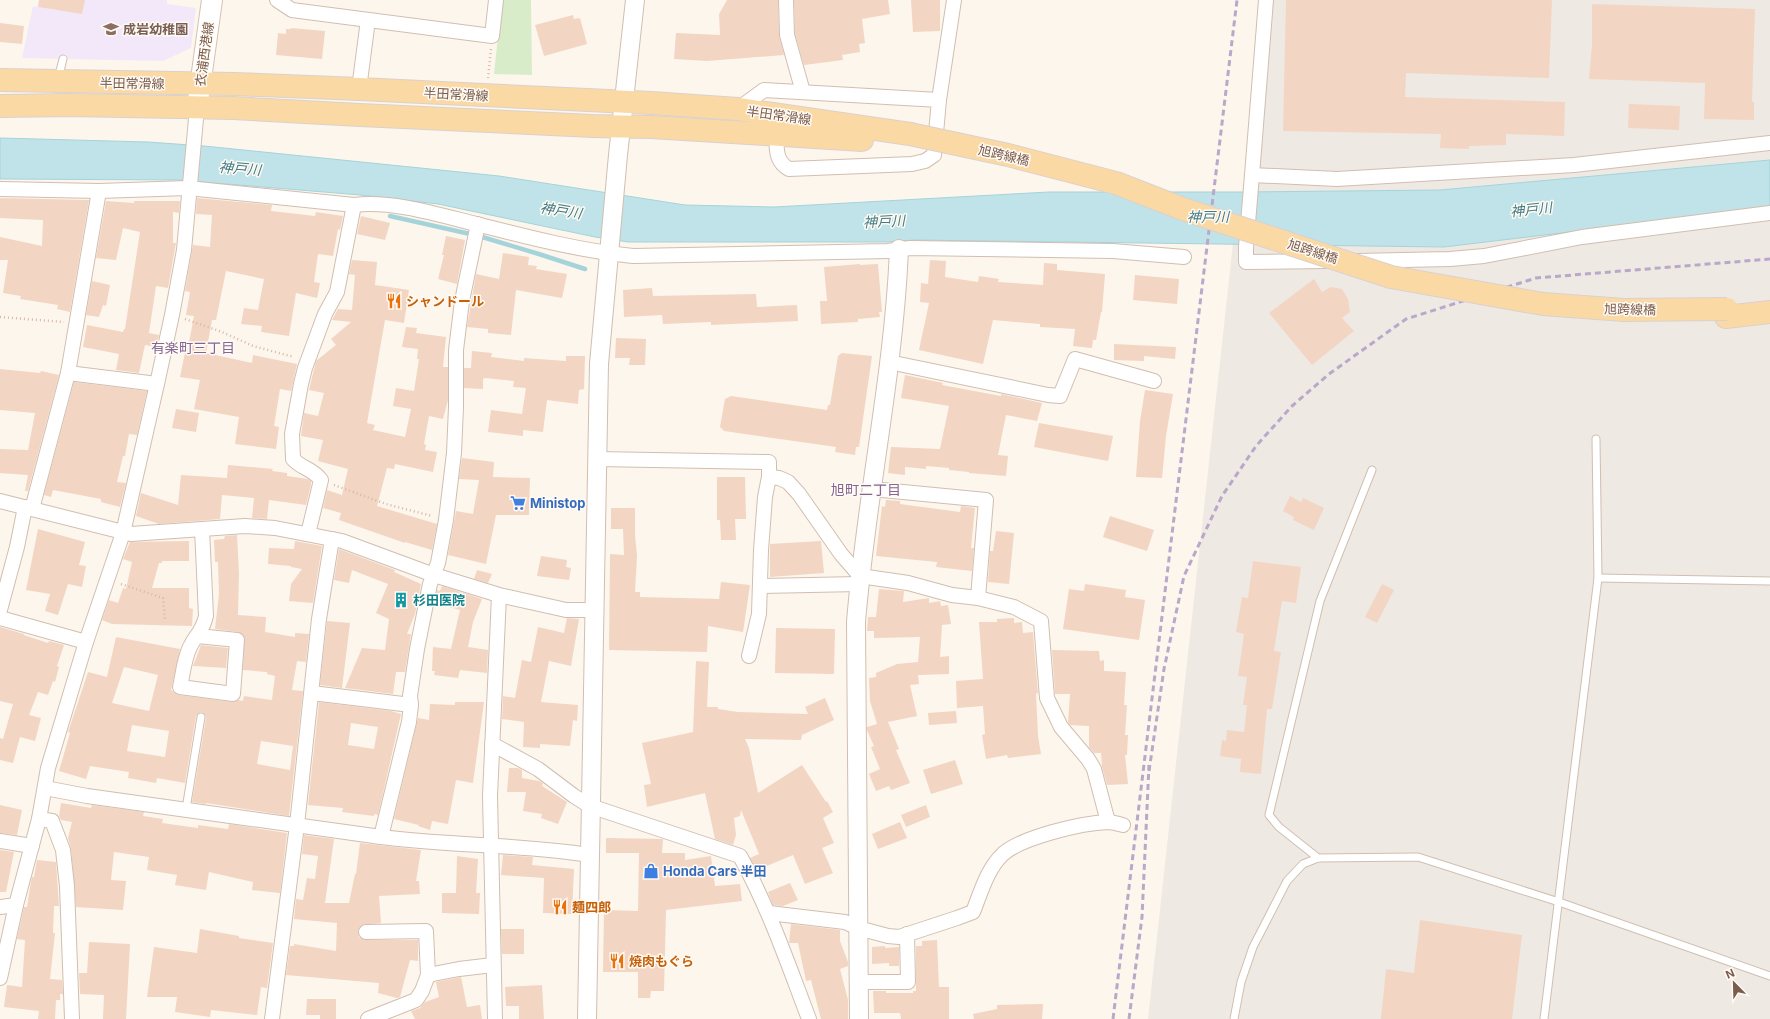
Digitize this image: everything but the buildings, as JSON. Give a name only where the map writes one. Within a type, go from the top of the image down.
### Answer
[{"type":"main road","name":"衣浦西港線","points":[[195,118],[212,0]]},
{"type":"main road","name":"半田常滑線","points":[[0,80],[359,89],[738,109],[910,139]]},
{"type":"main road","name":"半田常滑線","points":[[0,106],[69,105],[195,118],[233,108],[621,126],[776,135],[910,139]]},
{"type":"main road","name":"旭跨線橋","points":[[910,139],[1008,155],[1116,183],[1184,209],[1391,277],[1544,304],[1624,310],[1726,313]]},
{"type":"main road","points":[[1726,313],[1770,304]]},
{"type":"main road","points":[[1726,313],[1770,312]]},
{"type":"street","points":[[277,0],[292,10],[492,36],[496,0]]},
{"type":"street","points":[[587,1019],[593,610],[599,364],[615,184],[635,0]]},
{"type":"street","points":[[786,0],[787,35],[803,92]]},
{"type":"street","points":[[776,135],[778,158],[782,165],[790,169],[912,164],[925,161],[934,155],[939,100],[954,0]]},
{"type":"street","points":[[1266,0],[1246,262],[1450,259],[1484,256],[1582,237],[1770,213]]},
{"type":"street","points":[[359,89],[368,20]]},
{"type":"street","points":[[738,109],[764,90],[939,100]]},
{"type":"street","points":[[0,978],[16,905],[39,819],[48,768],[86,642],[123,533],[157,384],[184,250],[195,118]]},
{"type":"street","points":[[1252,175],[1336,178],[1574,165],[1770,142]]},
{"type":"street","points":[[0,189],[99,191],[188,188],[354,205],[371,203],[439,214],[476,232],[609,254],[641,256],[888,251],[910,248],[1112,251],[1184,257]]},
{"type":"street","points":[[0,610],[68,372],[99,191]]},
{"type":"street","points":[[308,534],[321,480],[315,472],[298,464],[293,459],[292,434],[300,384],[325,314],[337,292],[354,205]]},
{"type":"street","points":[[382,837],[409,722],[411,705],[410,696],[417,649],[430,584],[438,563],[446,520],[454,453],[456,350],[462,301],[476,232]]},
{"type":"street","points":[[859,1019],[856,622],[860,580],[897,303],[899,250]]},
{"type":"street","points":[[889,362],[1048,395],[1060,396],[1076,359],[1154,381]]},
{"type":"street","points":[[68,372],[157,384]]},
{"type":"street","points":[[597,459],[769,462],[769,477],[765,497],[760,550],[759,614],[749,656]]},
{"type":"street","points":[[769,477],[779,478],[788,482],[860,580]]},
{"type":"street","points":[[872,489],[986,500],[978,598]]},
{"type":"street","points":[[0,501],[131,534],[244,526],[275,528],[308,534],[342,541],[434,575],[499,595],[566,610],[593,610]]},
{"type":"street","points":[[198,636],[237,640],[233,694],[180,687],[186,656],[190,645],[203,628],[206,616],[202,529]]},
{"type":"street","points":[[272,1019],[297,825],[319,619],[332,539]]},
{"type":"street","points":[[760,586],[860,580],[908,583],[952,595],[978,598],[1014,606],[1041,621],[1047,698],[1061,727],[1088,758],[1094,769],[1108,822]]},
{"type":"street","points":[[495,1019],[492,965],[490,846],[492,744],[499,595]]},
{"type":"street","points":[[0,618],[86,642]]},
{"type":"street","points":[[312,693],[411,705]]},
{"type":"street","points":[[492,744],[538,769],[590,806],[740,856],[769,913],[809,1019]]},
{"type":"street","points":[[45,788],[87,796],[425,843],[542,848],[589,855]]},
{"type":"street","points":[[39,819],[52,821],[63,850],[67,886],[72,1019]]},
{"type":"street","points":[[769,913],[845,922],[858,928],[888,936],[899,936],[972,912],[988,875],[1002,855],[1016,844],[1066,829],[1108,822],[1123,825]]},
{"type":"street","points":[[0,841],[32,846]]},
{"type":"street","points":[[0,907],[16,905]]},
{"type":"street","points":[[366,932],[426,931],[428,975],[422,991],[416,1000],[368,1019]]},
{"type":"street","points":[[858,982],[908,982],[907,934]]},
{"type":"street","points":[[428,975],[492,965]]},
{"type":"lane","points":[[58,82],[63,59]]},
{"type":"lane","points":[[1544,1019],[1598,578],[1596,439]]},
{"type":"lane","points":[[1318,858],[1279,826],[1269,815],[1320,601],[1372,470]]},
{"type":"lane","points":[[1598,578],[1770,581]]},
{"type":"lane","points":[[186,809],[201,717]]},
{"type":"lane","points":[[1234,1019],[1241,982],[1252,948],[1287,881],[1303,864],[1318,858],[1418,857],[1559,902],[1770,976]]},
{"type":"path","points":[[488,81],[492,36]]},
{"type":"path","points":[[172,314],[222,332],[253,346],[308,361]]},
{"type":"path","points":[[0,317],[76,322]]},
{"type":"path","points":[[321,480],[386,504],[446,520]]},
{"type":"path","points":[[108,580],[163,598],[165,619]]},
{"type":"shaded area","name":"成岩幼稚園","points":[[58,0],[167,0],[167,4],[196,8],[191,48],[163,61],[22,58],[33,6],[56,10]]},
{"type":"shaded area","points":[[1267,0],[1770,0],[1770,160],[1440,190],[1243,192]]},
{"type":"shaded area","points":[[1770,208],[1770,1019],[1148,1019],[1233,243],[1444,247]]},
{"type":"green space","points":[[502,0],[531,0],[532,75],[494,74]]},
{"type":"water","name":"神戸川","points":[[0,138],[148,142],[204,146],[499,176],[685,205],[774,207],[1049,192],[1440,190],[1770,160],[1770,208],[1444,247],[915,240],[887,242],[628,242],[595,237],[438,204],[360,195],[178,180],[0,179]]},
{"type":"waterway","points":[[390,216],[479,236],[585,269]]},
{"type":"railway","points":[[1113,1019],[1237,0]]},
{"type":"railway","points":[[1149,771],[1164,669],[1184,576],[1222,496],[1256,446],[1292,406],[1329,374],[1406,319],[1536,278],[1770,259]]},
{"type":"railway","points":[[1129,1019],[1142,917],[1149,765]]},
{"type":"place","name":"成岩幼稚園","points":[[111,29]]},
{"type":"place","name":"シャンドール","points":[[394,301]]},
{"type":"place","name":"Ministop","points":[[518,503]]},
{"type":"place","name":"杉田医院","points":[[401,600]]},
{"type":"place","name":"Honda Cars 半田","points":[[651,871]]},
{"type":"place","name":"麺四郎","points":[[560,907]]},
{"type":"place","name":"焼肉もぐら","points":[[617,961]]},
{"type":"district","name":"有楽町三丁目","points":[[193,347]]},
{"type":"district","name":"旭町二丁目","points":[[866,489]]}]
